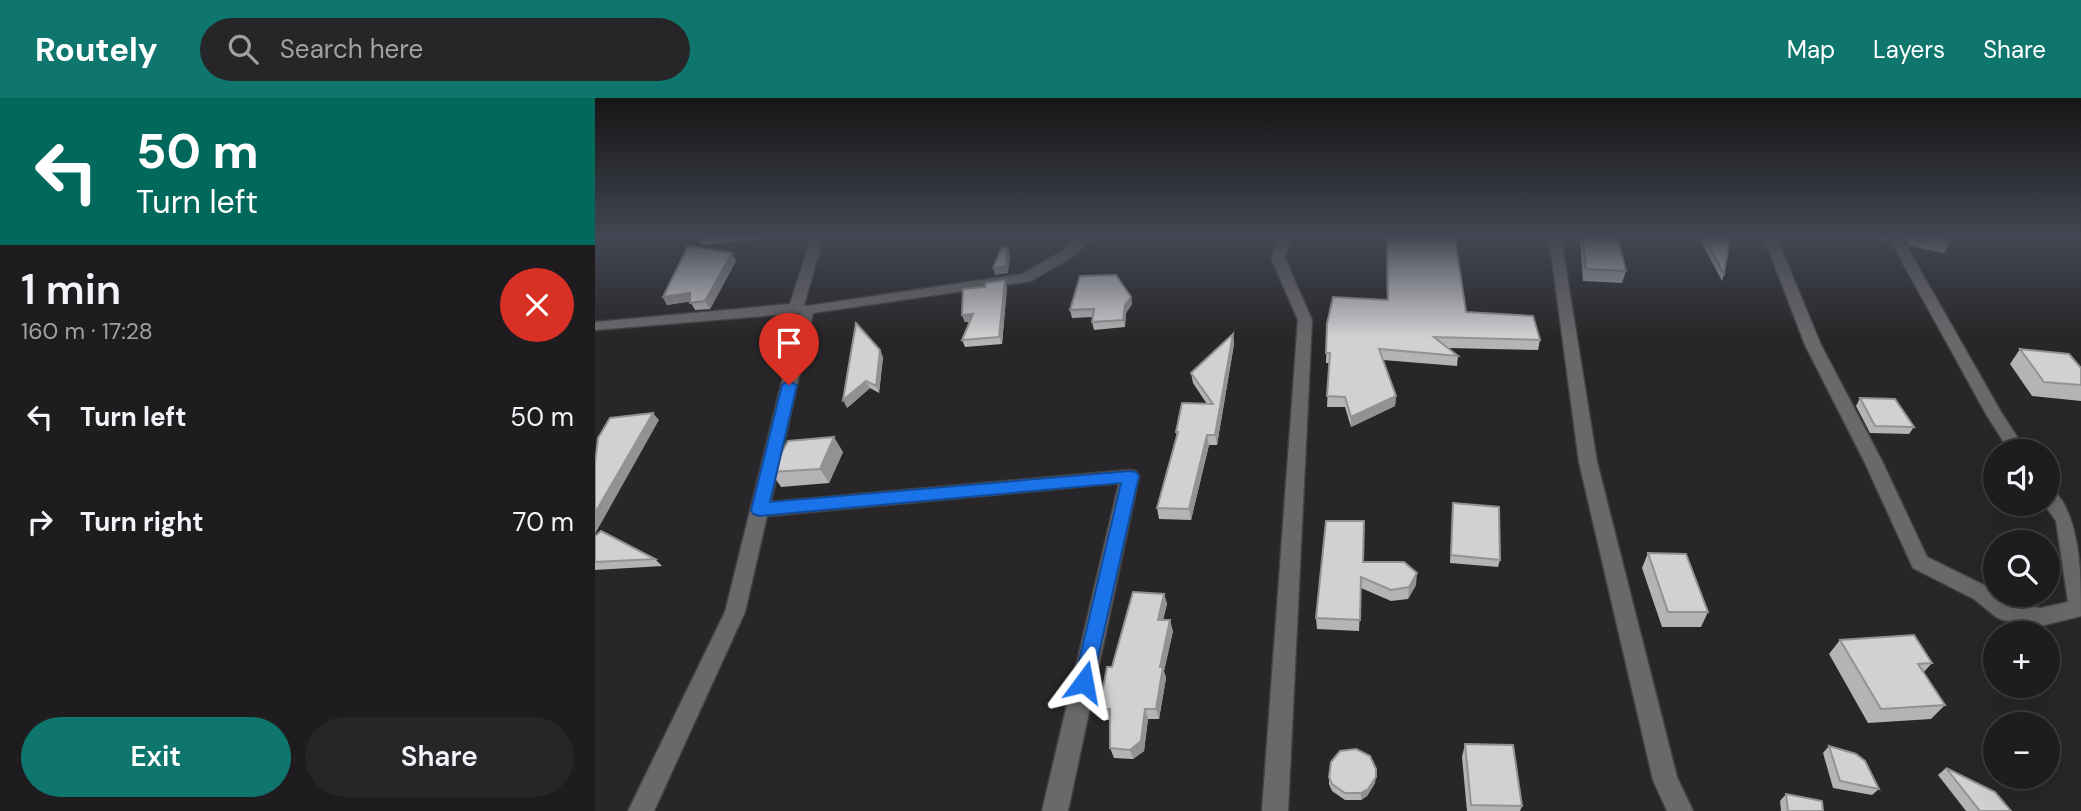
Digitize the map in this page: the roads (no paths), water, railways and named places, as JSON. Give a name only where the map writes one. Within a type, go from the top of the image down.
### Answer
[{"type":"street","points":[[641,811],[735,612],[810,271]]},
{"type":"street","points":[[595,326],[801,309],[1025,278],[1037,271]]},
{"type":"street","points":[[1275,811],[1305,320],[1284,271]]},
{"type":"street","points":[[1560,271],[1588,462],[1665,779],[1680,811]]},
{"type":"street","points":[[1783,271],[1813,345],[1873,461],[1920,562],[1981,593],[2003,611],[2041,617],[2079,608],[2065,520],[2060,513]]},
{"type":"street","points":[[1913,271],[2010,439]]},
{"type":"street","points":[[759,510],[1130,476],[1055,811]]}]
